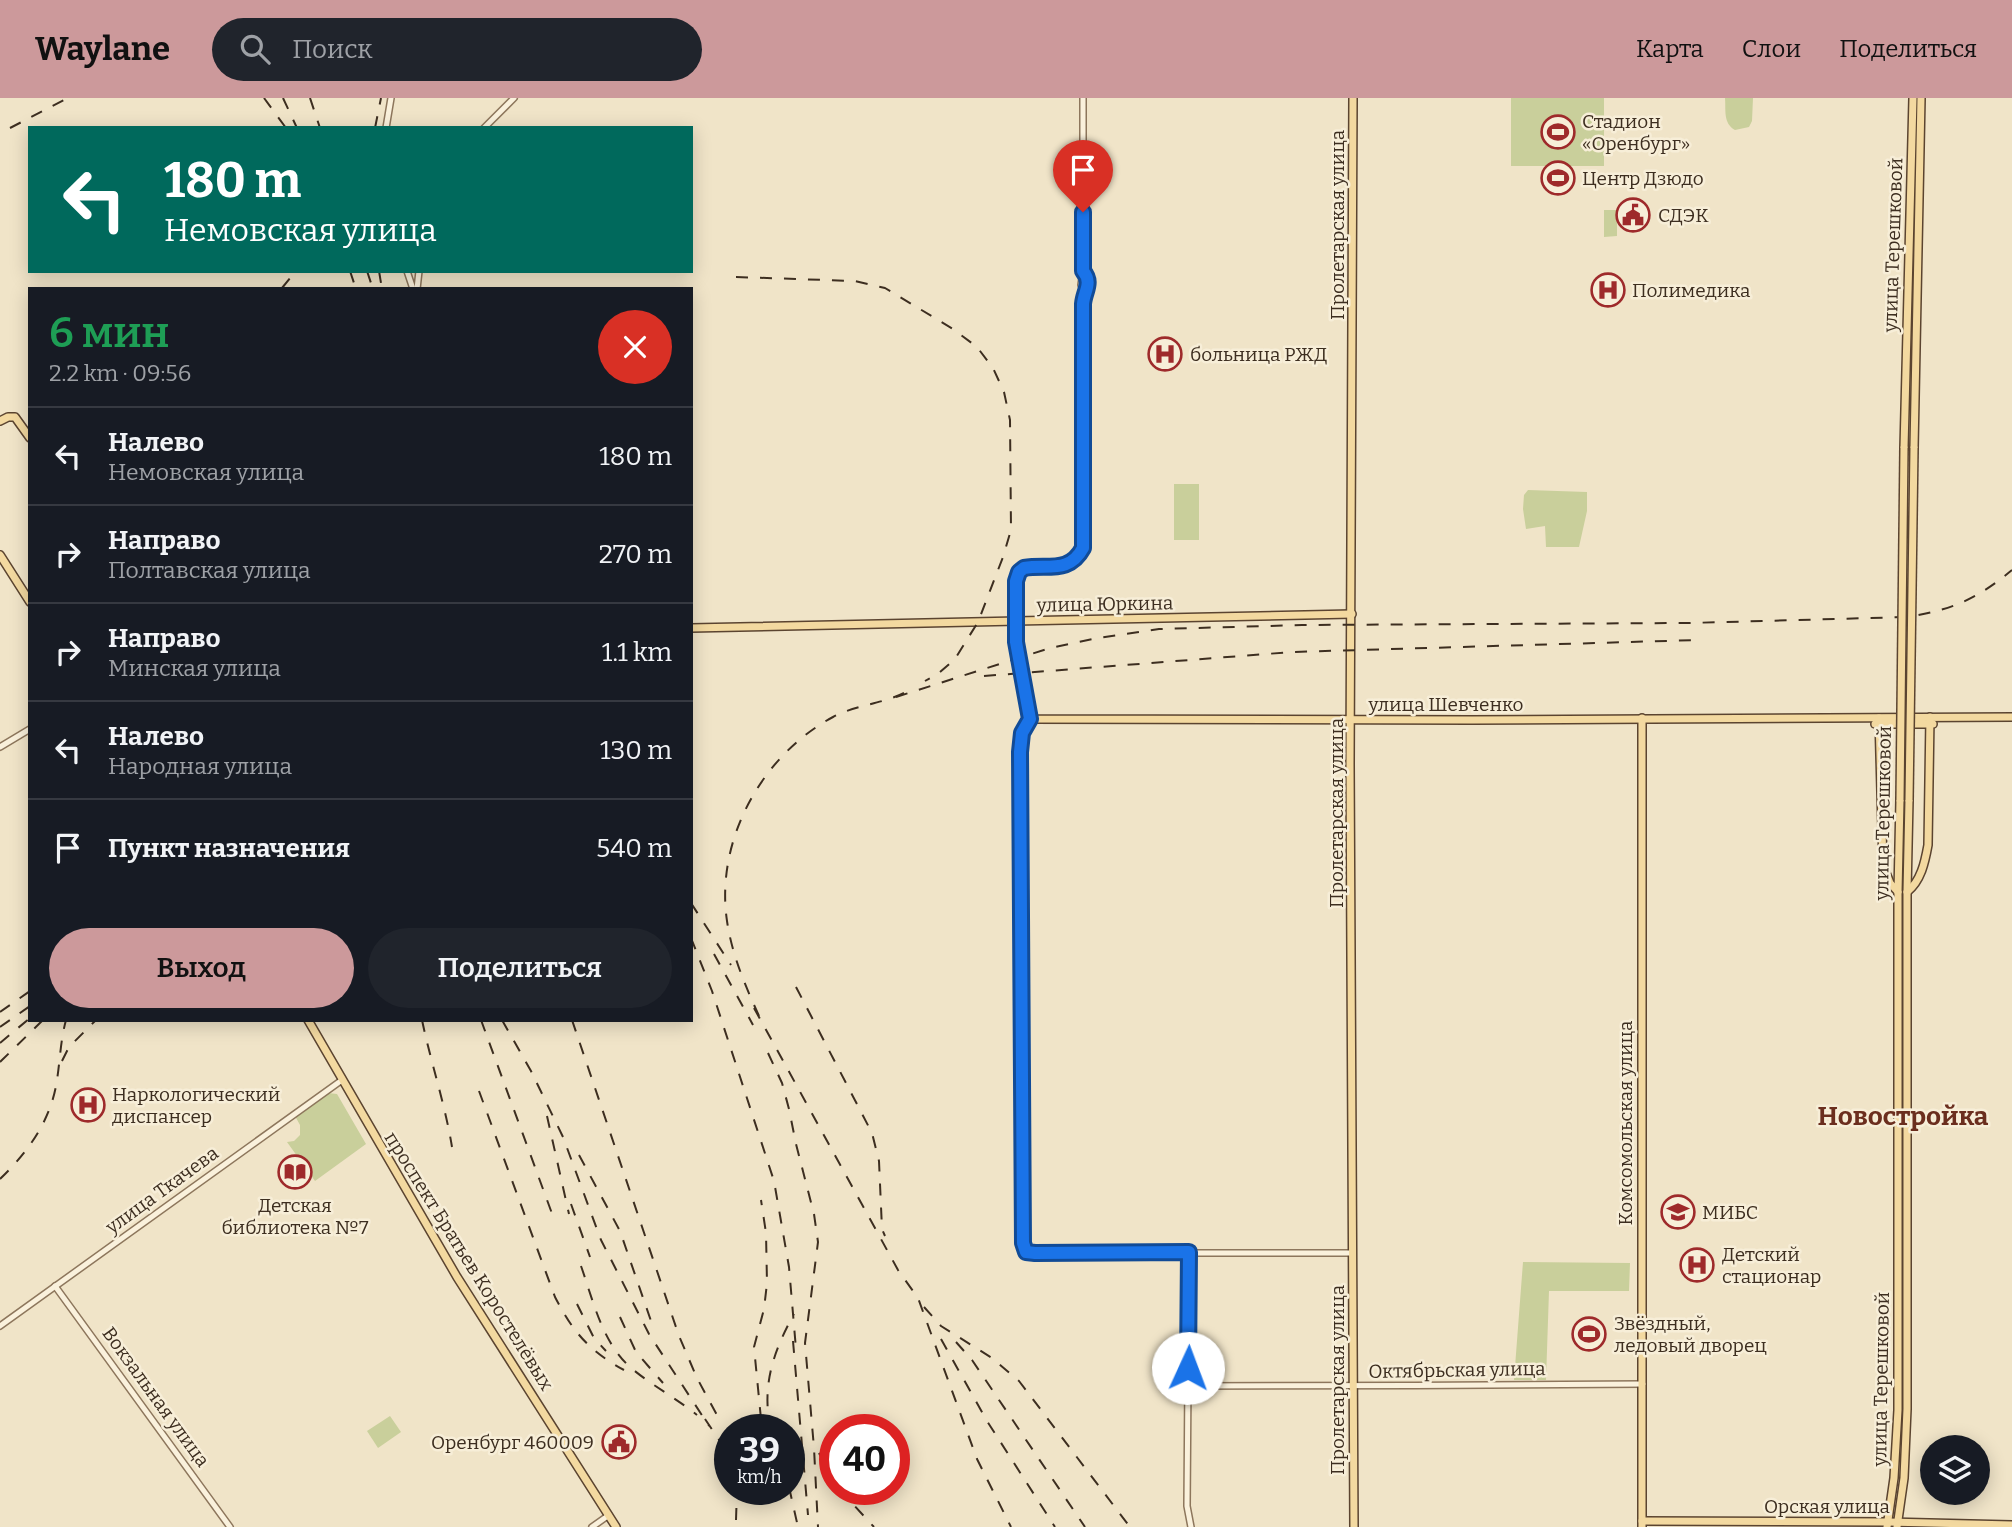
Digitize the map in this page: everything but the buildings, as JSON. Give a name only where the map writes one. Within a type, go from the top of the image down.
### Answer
[{"type":"main road","name":"Пролетарская улица","points":[[1353,98],[1351,720],[1354,1527]]},
{"type":"main road","name":"улица Терешковой","points":[[1888,1524],[1898,1410],[1898,892],[1905,351],[1913,98]]},
{"type":"main road","name":"улица Терешковой","points":[[1897,1525],[1907,1409],[1907,892],[1921,98]]},
{"type":"main road","points":[[0,421],[15,417],[28,435]]},
{"type":"main road","points":[[0,555],[28,599]]},
{"type":"main road","name":"улица Юркина","points":[[693,628],[1352,614]]},
{"type":"main road","points":[[1015,622],[1030,719]]},
{"type":"main road","name":"улица Шевченко","points":[[1030,719],[1862,718],[1879,722],[1930,721],[1945,717],[2012,717]]},
{"type":"main road","name":"Комсомольская улица","points":[[1642,718],[1642,1524]]},
{"type":"main road","points":[[1907,892],[1914,886],[1925,864],[1928,845],[1930,721]]},
{"type":"main road","points":[[1879,722],[1883,865],[1898,892]]},
{"type":"main road","name":"проспект Братьев Коростелёвых","points":[[309,1022],[457,1277],[616,1527]]},
{"type":"main road","name":"проспект Братьев Коростелёвых","points":[[609,1515],[622,1527]]},
{"type":"main road","name":"Орская улица","points":[[1642,1524],[2012,1525]]},
{"type":"street","points":[[386,126],[391,98]]},
{"type":"street","points":[[486,126],[514,98]]},
{"type":"street","points":[[1015,622],[1016,581],[1019,572],[1032,567],[1070,564],[1078,558],[1083,548],[1083,98]]},
{"type":"street","points":[[1030,719],[1022,733],[1020,752],[1021,1185],[1023,1243],[1026,1252],[1353,1253]]},
{"type":"street","points":[[0,747],[28,730]]},
{"type":"street","name":"улица Ткачева","points":[[0,1326],[342,1080]]},
{"type":"street","points":[[1189,1252],[1187,1506],[1191,1527]]},
{"type":"street","name":"Вокзальная улица","points":[[55,1286],[230,1527]]},
{"type":"street","name":"Октябрьская улица","points":[[1188,1386],[1643,1384]]},
{"type":"street","points":[[593,1527],[609,1515]]},
{"type":"green space","name":"Стадион «Оренбург»","points":[[1511,98],[1604,98],[1604,166],[1511,166]]},
{"type":"green space","points":[[1725,98],[1753,98],[1752,121],[1749,127],[1735,130],[1731,127],[1726,116]]},
{"type":"green space","points":[[1604,210],[1617,210],[1617,236],[1604,237]]},
{"type":"green space","points":[[1174,484],[1199,484],[1199,540],[1174,540]]},
{"type":"green space","points":[[1528,490],[1587,492],[1587,511],[1579,547],[1546,547],[1545,526],[1526,529],[1523,509],[1524,495]]},
{"type":"green space","points":[[328,1093],[337,1094],[366,1144],[315,1181],[287,1142],[294,1141],[300,1135],[300,1125],[295,1116]]},
{"type":"green space","points":[[1523,1262],[1630,1263],[1629,1291],[1549,1291],[1546,1380],[1514,1380]]},
{"type":"green space","points":[[390,1416],[401,1432],[378,1448],[367,1431]]},
{"type":"railway","points":[[10,128],[68,98]]},
{"type":"railway","points":[[264,98],[285,126]]},
{"type":"railway","points":[[283,98],[296,126]]},
{"type":"railway","points":[[310,98],[319,126]]},
{"type":"railway","points":[[375,126],[381,98]]},
{"type":"railway","points":[[283,287],[294,273]]},
{"type":"railway","points":[[351,273],[355,287]]},
{"type":"railway","points":[[368,273],[372,287]]},
{"type":"railway","points":[[379,273],[382,287]]},
{"type":"railway","points":[[736,277],[855,281],[885,288],[953,329],[977,347],[993,368],[1004,392],[1010,420],[1011,530],[978,622],[955,659],[925,681]]},
{"type":"railway","points":[[896,697],[1050,648],[1159,629],[1302,625],[1689,623],[1907,617],[1963,602],[1987,589],[2012,570]]},
{"type":"railway","points":[[984,676],[1292,652],[1697,640]]},
{"type":"railway","points":[[759,1016],[732,946],[725,891],[729,860],[749,803],[765,777],[808,733],[841,713],[904,693]]},
{"type":"railway","points":[[693,906],[731,965]]},
{"type":"railway","points":[[693,943],[712,991],[774,1181],[789,1267],[796,1349]]},
{"type":"railway","points":[[714,954],[753,1025]]},
{"type":"railway","points":[[796,987],[872,1133],[879,1161],[882,1229],[885,1236]]},
{"type":"railway","points":[[0,1012],[28,992]]},
{"type":"railway","points":[[0,1027],[28,1007]]},
{"type":"railway","points":[[754,1008],[898,1270],[918,1298],[977,1459],[1011,1527]]},
{"type":"railway","points":[[0,1043],[28,1020]]},
{"type":"railway","points":[[0,1062],[41,1022]]},
{"type":"railway","points":[[0,1179],[36,1137],[48,1112],[56,1086],[66,1022]]},
{"type":"railway","points":[[62,1061],[69,1047],[94,1022]]},
{"type":"railway","points":[[423,1022],[452,1147]]},
{"type":"railway","points":[[482,1022],[554,1219]]},
{"type":"railway","points":[[503,1022],[563,1137],[601,1240],[649,1334],[709,1426]]},
{"type":"railway","points":[[573,1022],[679,1336],[716,1414]]},
{"type":"railway","points":[[768,1053],[782,1083],[789,1109],[818,1242],[805,1343],[818,1527]]},
{"type":"railway","points":[[479,1091],[555,1297],[583,1340],[601,1356],[624,1370]]},
{"type":"railway","points":[[547,1116],[569,1214]]},
{"type":"railway","points":[[579,1155],[620,1231],[651,1321]]},
{"type":"railway","points":[[761,1200],[766,1233],[767,1283],[764,1309],[754,1347],[761,1414]]},
{"type":"railway","points":[[571,1204],[590,1257]]},
{"type":"railway","points":[[581,1266],[605,1333],[620,1357],[638,1374],[697,1415]]},
{"type":"railway","points":[[577,1304],[594,1338],[606,1351]]},
{"type":"railway","points":[[924,1307],[941,1326],[992,1358],[1019,1381],[1130,1527]]},
{"type":"railway","points":[[768,1414],[771,1370],[780,1342],[794,1314]]},
{"type":"railway","points":[[620,1317],[636,1352],[663,1383]]},
{"type":"railway","points":[[941,1339],[987,1421],[1055,1527]]},
{"type":"railway","points":[[793,1341],[808,1515]]},
{"type":"railway","points":[[956,1342],[972,1360],[1085,1527]]},
{"type":"railway","points":[[705,1419],[714,1432]]},
{"type":"railway","points":[[736,1505],[736,1520]]},
{"type":"railway","points":[[793,1505],[798,1527]]},
{"type":"railway","points":[[854,1505],[874,1527]]},
{"type":"place","name":"Стадион «Оренбург»","points":[[1558,132]]},
{"type":"place","name":"Центр Дзюдо","points":[[1558,178]]},
{"type":"place","name":"СДЭК","points":[[1633,215]]},
{"type":"place","name":"Полимедика","points":[[1608,290]]},
{"type":"place","name":"больница РЖД","points":[[1165,354]]},
{"type":"place","name":"Наркологический диспансер","points":[[88,1105]]},
{"type":"place","name":"Детская библиотека №7","points":[[295,1172]]},
{"type":"place","name":"МИБС","points":[[1678,1212]]},
{"type":"place","name":"Детский стационар","points":[[1697,1265]]},
{"type":"place","name":"Звёздный, ледовый дворец","points":[[1589,1334]]},
{"type":"place","name":"Оренбург 460009","points":[[619,1442]]},
{"type":"district","name":"Новостройка","points":[[1903,1116]]},
{"type":"route","points":[[1083,212],[1083,271],[1089,285],[1084,292],[1083,304],[1083,548],[1078,558],[1070,564],[1024,568],[1019,572],[1016,581],[1015,633],[1030,710],[1030,719],[1022,733],[1020,752],[1023,1248],[1026,1252],[1035,1253],[1189,1252],[1188,1368]]}]
